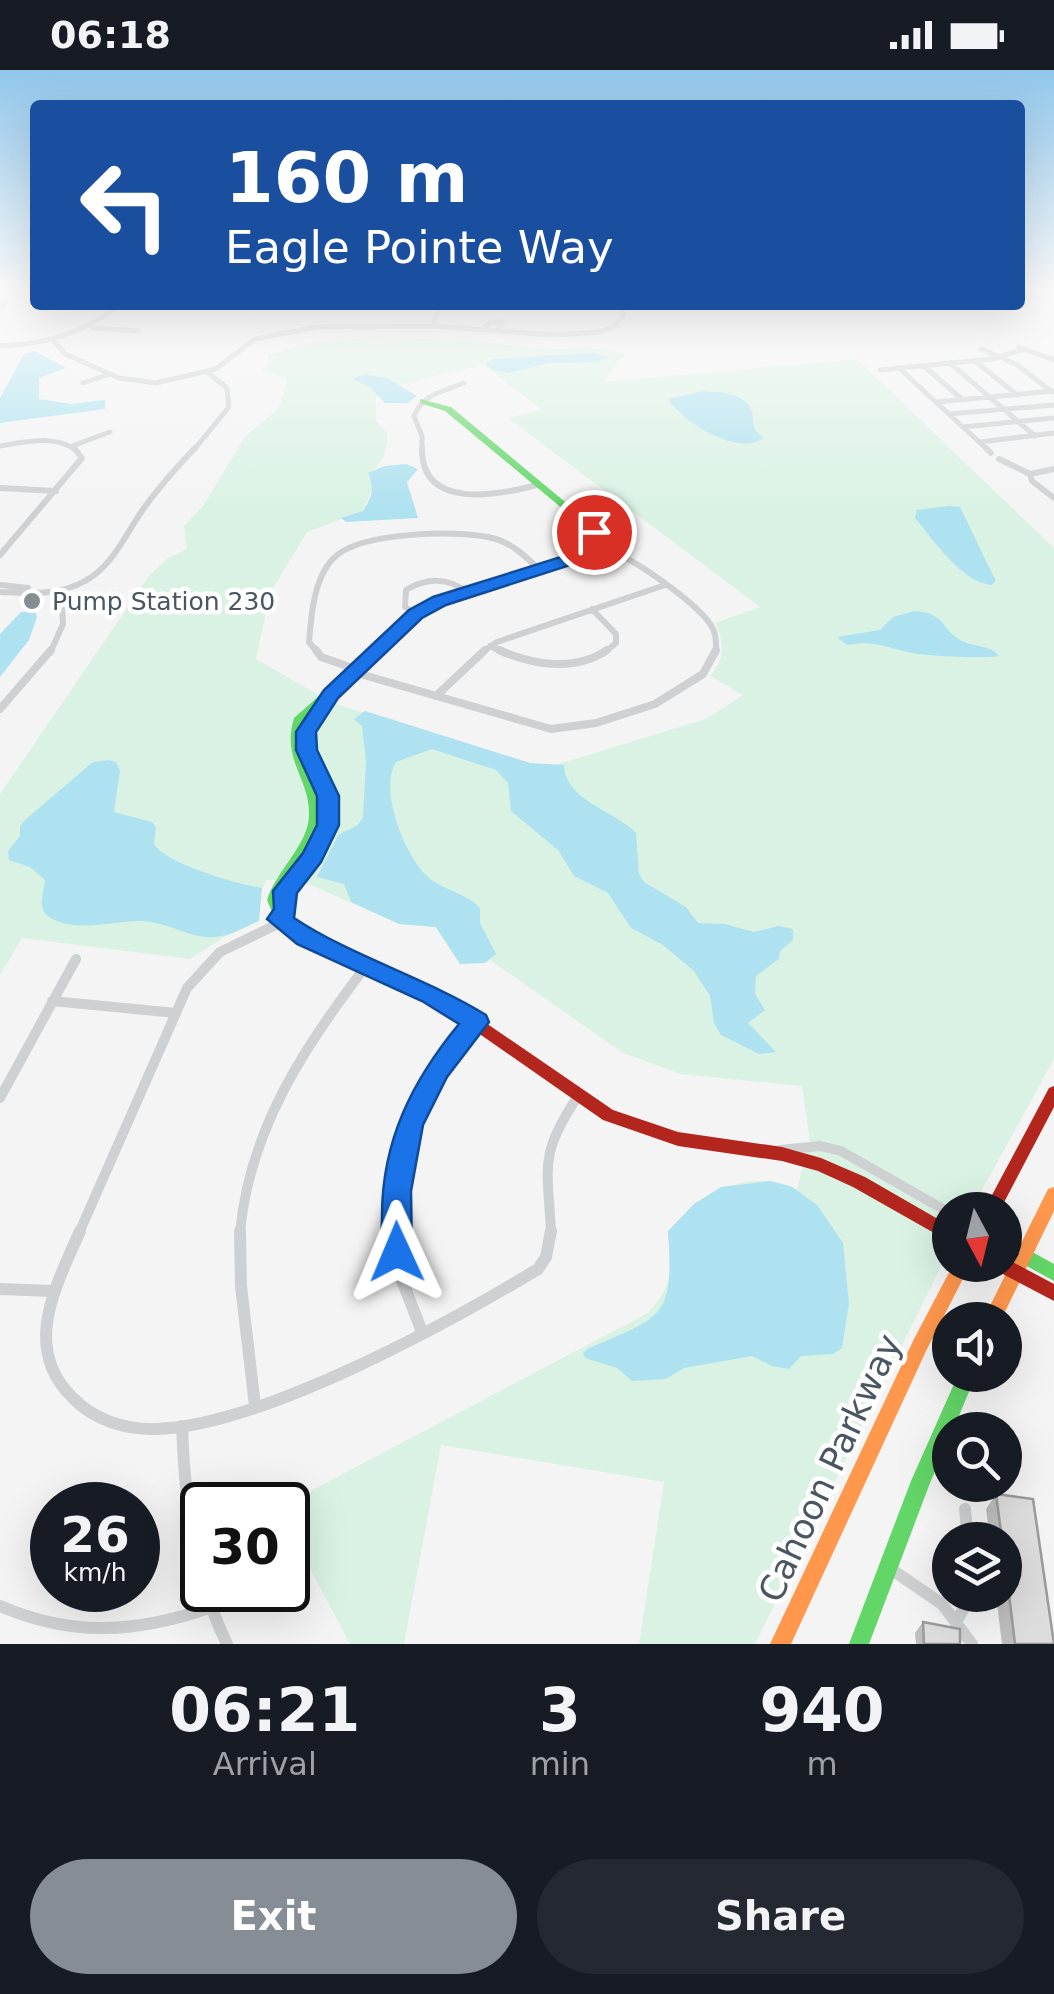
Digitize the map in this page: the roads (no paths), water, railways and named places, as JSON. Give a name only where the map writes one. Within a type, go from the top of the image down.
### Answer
[{"type":"street","points":[[86,363],[145,384],[207,372],[225,363]]},
{"type":"street","points":[[880,370],[946,363]]},
{"type":"street","points":[[951,363],[1035,436]]},
{"type":"street","points":[[979,363],[1017,395]]},
{"type":"street","points":[[1015,363],[1053,392]]},
{"type":"street","points":[[924,366],[963,400]]},
{"type":"street","points":[[899,368],[991,453]]},
{"type":"street","points":[[0,589],[61,590],[90,580],[106,568],[149,500],[224,414],[230,394],[222,382],[207,372]]},
{"type":"street","points":[[83,384],[110,374]]},
{"type":"street","points":[[464,383],[424,400],[414,411],[426,436],[422,461],[440,485],[460,494],[482,496],[537,485]]},
{"type":"street","points":[[936,402],[1053,392]]},
{"type":"street","points":[[424,400],[448,409],[592,528],[596,544]]},
{"type":"street","points":[[949,414],[1054,404]]},
{"type":"street","points":[[963,427],[1054,418]]},
{"type":"street","points":[[991,424],[1008,439]]},
{"type":"street","points":[[0,446],[42,441],[72,446],[110,432]]},
{"type":"street","points":[[980,442],[1054,434]]},
{"type":"street","points":[[0,556],[80,462],[81,455],[72,446]]},
{"type":"street","points":[[999,459],[1030,474],[1054,469]]},
{"type":"street","points":[[1030,474],[1054,498]]},
{"type":"street","points":[[0,488],[56,491]]},
{"type":"street","points":[[540,570],[510,545],[481,536],[379,541],[342,551],[322,578],[308,642],[320,657],[355,671],[530,726],[558,730],[667,699],[702,676],[718,653],[711,625],[616,549],[596,544]]},
{"type":"street","points":[[596,544],[583,556],[467,592],[416,614],[300,718],[291,738],[291,750],[312,796],[315,817],[310,836],[278,883],[273,904],[281,921],[306,938],[430,994],[476,1022],[578,1096],[640,1129],[720,1147],[770,1152],[833,1170],[932,1225]]},
{"type":"street","points":[[416,614],[405,606],[406,593],[415,584],[453,581],[467,592]]},
{"type":"street","points":[[436,696],[490,646],[665,585]]},
{"type":"street","points":[[0,709],[30,677],[61,634],[66,611],[61,590]]},
{"type":"street","points":[[490,646],[514,658],[548,666],[600,654],[614,646],[617,637],[592,609]]},
{"type":"street","points":[[281,921],[220,952],[187,988],[53,1290],[44,1318],[44,1342],[59,1384],[74,1400],[114,1424],[146,1430],[182,1426],[328,1382],[528,1276],[546,1261],[552,1236],[546,1160],[560,1123],[578,1096]]},
{"type":"street","points":[[0,1098],[76,959]]},
{"type":"street","points":[[255,1406],[240,1279],[239,1244],[246,1199],[271,1117],[302,1052],[366,965]]},
{"type":"street","points":[[52,1002],[176,1013]]},
{"type":"street","points":[[422,1332],[401,1278],[396,1191],[419,1103],[457,1042],[476,1022]]},
{"type":"street","points":[[1001,1192],[1054,1092]]},
{"type":"street","points":[[770,1152],[820,1146],[841,1150],[932,1203]]},
{"type":"street","points":[[1054,1194],[1023,1256],[1054,1273]]},
{"type":"street","points":[[1022,1276],[1054,1294]]},
{"type":"street","name":"Cahoon Parkway","points":[[780,1644],[910,1365],[953,1282]]},
{"type":"street","points":[[0,1289],[53,1290]]},
{"type":"street","points":[[859,1644],[959,1392]]},
{"type":"street","points":[[182,1426],[186,1482]]},
{"type":"street","points":[[965,1510],[966,1522]]},
{"type":"street","points":[[888,1568],[942,1604],[972,1644]]},
{"type":"street","points":[[0,1606],[68,1629],[134,1631],[162,1626],[199,1612]]},
{"type":"street","points":[[212,1612],[227,1644]]},
{"type":"street","points":[[957,1620],[962,1612]]},
{"type":"water","points":[[19,363],[57,363],[66,368],[39,378],[39,399],[71,404],[105,400],[105,409],[0,423],[0,398]]},
{"type":"water","points":[[548,363],[508,373],[492,370],[485,364]]},
{"type":"water","points":[[364,374],[389,379],[417,396],[408,403],[385,403],[370,387],[352,379]]},
{"type":"water","points":[[704,391],[729,394],[746,402],[756,431],[764,438],[740,443],[711,434],[668,399]]},
{"type":"water","points":[[406,464],[418,469],[407,482],[418,518],[346,522],[341,518],[363,511],[369,501],[372,492],[368,473]]},
{"type":"water","points":[[960,507],[996,581],[991,585],[958,568],[915,518],[917,510]]},
{"type":"water","points":[[35,611],[37,617],[29,640],[0,677],[0,634],[21,612]]},
{"type":"water","points":[[915,611],[938,618],[955,637],[999,656],[918,654],[875,644],[847,645],[837,637],[880,630],[893,617]]},
{"type":"water","points":[[365,711],[530,763],[564,765],[573,788],[582,797],[636,833],[639,874],[644,882],[686,907],[698,923],[725,924],[754,932],[779,926],[793,929],[793,940],[780,951],[779,959],[756,976],[755,994],[765,1010],[748,1023],[776,1052],[759,1054],[721,1035],[714,1023],[710,996],[694,971],[663,945],[631,928],[608,893],[574,876],[558,850],[511,811],[508,783],[496,770],[432,749],[396,762],[390,790],[398,825],[423,872],[480,908],[480,923],[496,954],[485,963],[460,964],[436,927],[399,924],[351,902],[344,884],[317,877],[338,835],[358,825],[363,817],[366,761],[362,726],[354,719]]},
{"type":"water","points":[[93,762],[116,762],[120,771],[114,812],[152,822],[156,827],[154,844],[172,859],[220,878],[262,888],[259,921],[227,935],[205,937],[150,922],[69,924],[45,913],[45,880],[30,867],[9,860],[8,851],[20,836],[20,826],[26,819]]},
{"type":"water","points":[[770,1181],[792,1187],[817,1205],[843,1243],[849,1303],[842,1348],[833,1354],[801,1356],[789,1369],[752,1356],[684,1368],[666,1379],[632,1381],[617,1368],[585,1358],[583,1353],[587,1349],[633,1329],[659,1310],[669,1282],[668,1231],[694,1204],[721,1187]]},
{"type":"place","name":"Pump Station 230","points":[[32,601]]}]
